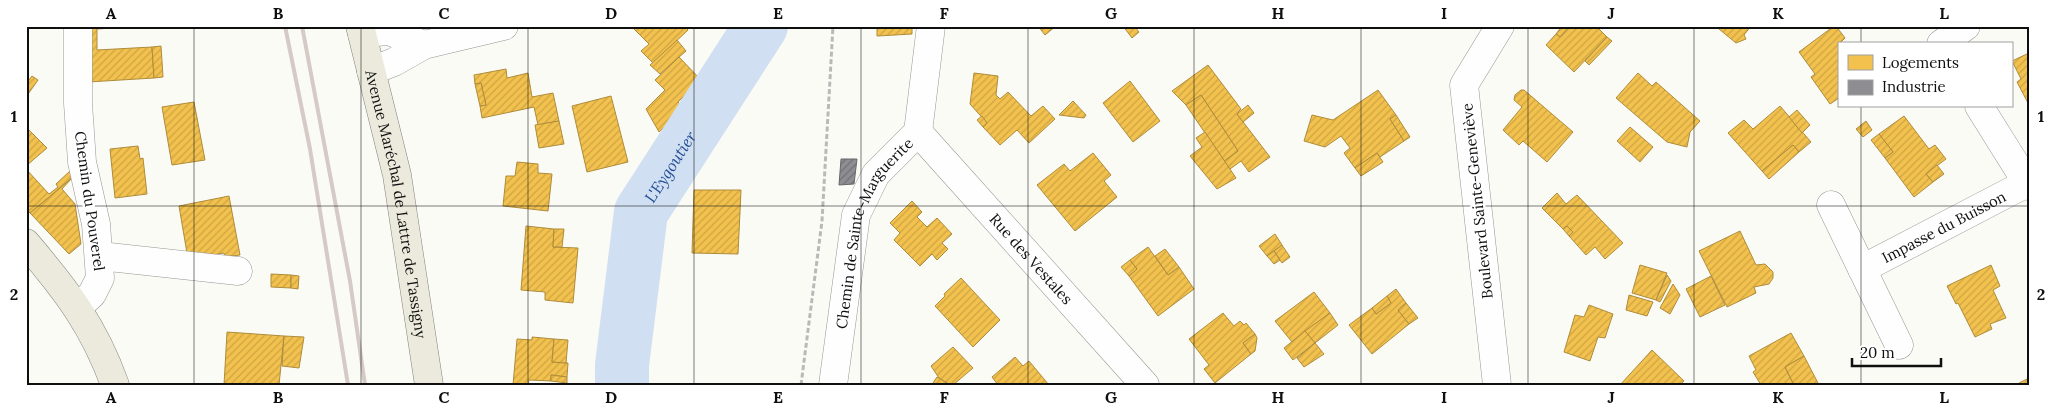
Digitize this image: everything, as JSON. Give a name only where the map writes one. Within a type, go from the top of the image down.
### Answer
[{"type":"main road","name":"Avenue Maréchal de Lattre de Tassigny","points":[[361,30],[397,175],[429,385]]},
{"type":"main road","points":[[26,244],[57,279],[78,307],[97,342],[115,385]]},
{"type":"street","name":"Chemin du Pouverel","points":[[78,26],[78,103],[82,162],[96,224],[100,256],[100,278],[92,294],[78,307]]},
{"type":"street","points":[[371,71],[394,62],[424,45],[504,26]]},
{"type":"street","name":"Chemin de Sainte-Marguerite","points":[[833,385],[856,215],[876,174],[918,132],[931,26]]},
{"type":"street","name":"Boulevard Sainte-Geneviève","points":[[1497,385],[1464,85],[1500,26]]},
{"type":"street","points":[[1926,26],[1938,42]]},
{"type":"street","points":[[1943,42],[1966,26]]},
{"type":"street","points":[[361,30],[389,31],[424,45]]},
{"type":"street","points":[[1979,108],[2028,184]]},
{"type":"street","name":"Rue des Vestales","points":[[918,132],[1145,385]]},
{"type":"street","name":"Impasse du Buisson","points":[[1862,269],[2028,184]]},
{"type":"street","points":[[1832,205],[1899,345]]},
{"type":"street","points":[[100,256],[238,270]]},
{"type":"path","points":[[801,385],[822,221],[833,26]]},
{"type":"building: Logements","points":[[89,26],[114,26],[114,28],[97,29],[97,50],[152,47],[154,78],[88,82]]},
{"type":"building: Logements","points":[[631,26],[685,26],[688,30],[653,63],[641,51],[649,44]]},
{"type":"building: Logements","points":[[877,26],[912,26],[912,34],[877,36]]},
{"type":"building: Logements","points":[[1038,26],[1056,26],[1045,35]]},
{"type":"building: Logements","points":[[1123,26],[1134,26],[1139,32],[1132,38]]},
{"type":"building: Logements","points":[[1562,26],[1570,26],[1560,37],[1556,34]]},
{"type":"building: Logements","points":[[1570,26],[1596,26],[1607,37],[1574,72],[1546,45],[1556,34],[1560,37]]},
{"type":"building: Logements","points":[[1721,26],[1751,26],[1744,35],[1746,39],[1736,43],[1719,29]]},
{"type":"building: Logements","points":[[1836,26],[1845,38],[1838,42],[1838,99],[1830,104],[1811,77],[1815,74],[1799,52]]},
{"type":"building: Logements","points":[[1607,37],[1612,41],[1589,65],[1585,61]]},
{"type":"building: Logements","points":[[677,40],[686,51],[660,74],[650,65]]},
{"type":"building: Logements","points":[[161,46],[163,77],[154,78],[152,47]]},
{"type":"building: Logements","points":[[2029,53],[2028,103],[2017,82],[2021,79],[2012,61]]},
{"type":"building: Logements","points":[[679,57],[701,80],[678,102],[684,108],[659,132],[646,109],[665,90],[655,80]]},
{"type":"building: Logements","points":[[1208,65],[1241,109],[1237,114],[1270,157],[1249,172],[1241,161],[1230,169],[1224,161],[1238,151],[1201,95],[1186,105],[1172,91]]},
{"type":"building: Logements","points":[[506,69],[507,78],[528,73],[532,97],[553,93],[559,121],[538,125],[534,107],[482,118],[480,106],[486,105],[481,83],[475,84],[474,75]]},
{"type":"building: Logements","points":[[974,73],[998,76],[996,95],[1000,99],[1008,92],[1031,116],[1043,106],[1055,119],[1029,143],[1017,130],[1000,145],[983,127],[987,123],[970,104]]},
{"type":"building: Logements","points":[[1638,73],[1652,86],[1656,82],[1700,121],[1690,132],[1687,147],[1667,142],[1616,98]]},
{"type":"building: Logements","points":[[32,76],[38,80],[26,97],[26,84]]},
{"type":"building: Logements","points":[[1130,81],[1160,121],[1133,142],[1103,103]]},
{"type":"building: Logements","points":[[481,83],[486,105],[480,106],[475,84]]},
{"type":"building: Logements","points":[[1378,90],[1396,115],[1390,119],[1404,141],[1380,157],[1377,153],[1355,168],[1344,153],[1350,148],[1341,136],[1325,147],[1304,141],[1312,115],[1333,120]]},
{"type":"building: Logements","points":[[1524,90],[1573,132],[1547,162],[1523,141],[1519,145],[1503,130],[1522,107],[1514,100],[1515,95]]},
{"type":"building: Logements","points":[[1201,95],[1238,151],[1224,161],[1186,105]]},
{"type":"building: Logements","points":[[611,96],[628,162],[587,172],[572,106]]},
{"type":"building: Logements","points":[[1073,101],[1086,115],[1084,118],[1059,115]]},
{"type":"building: Logements","points":[[194,102],[205,160],[172,165],[162,107]]},
{"type":"building: Logements","points":[[1248,105],[1254,113],[1243,122],[1237,114]]},
{"type":"building: Logements","points":[[1780,106],[1811,142],[1799,152],[1793,145],[1762,171],[1728,133],[1744,120],[1753,129]]},
{"type":"building: Logements","points":[[1797,110],[1810,125],[1802,133],[1789,117]]},
{"type":"building: Logements","points":[[1396,115],[1410,137],[1404,141],[1390,119]]},
{"type":"building: Logements","points":[[982,116],[987,123],[983,127],[977,120]]},
{"type":"building: Logements","points":[[1904,116],[1929,149],[1935,145],[1946,159],[1926,174],[1933,182],[1914,197],[1885,158],[1893,152],[1879,134]]},
{"type":"building: Logements","points":[[559,121],[564,144],[539,148],[535,125]]},
{"type":"building: Logements","points":[[1866,121],[1872,130],[1863,137],[1856,129]]},
{"type":"building: Logements","points":[[26,127],[47,148],[26,166]]},
{"type":"building: Logements","points":[[1630,127],[1653,147],[1640,162],[1617,141]]},
{"type":"building: Logements","points":[[1205,132],[1236,178],[1217,189],[1190,156],[1202,147],[1196,138]]},
{"type":"building: Logements","points":[[1879,134],[1893,152],[1885,158],[1871,140]]},
{"type":"building: Logements","points":[[1793,145],[1799,152],[1769,179],[1762,171]]},
{"type":"building: Logements","points":[[138,146],[140,159],[143,158],[147,194],[115,198],[110,149]]},
{"type":"building: Logements","points":[[1093,153],[1111,175],[1104,181],[1117,197],[1075,231],[1037,185],[1064,164],[1070,171]]},
{"type":"building: Logements","points":[[1377,153],[1383,162],[1361,176],[1355,168]]},
{"type":"building: Logements","points":[[517,162],[538,164],[538,173],[552,174],[548,211],[503,206],[506,176],[515,176]]},
{"type":"building: Logements","points":[[1937,165],[1944,174],[1933,182],[1926,174]]},
{"type":"building: Logements","points":[[26,169],[49,194],[58,187],[56,184],[70,171],[72,178],[30,213],[26,209]]},
{"type":"building: Logements","points":[[72,178],[62,189],[75,204],[81,244],[69,254],[30,213]]},
{"type":"building: Logements","points":[[694,190],[741,190],[738,254],[692,253]]},
{"type":"building: Logements","points":[[1557,193],[1566,204],[1577,195],[1623,243],[1605,259],[1595,247],[1586,255],[1569,236],[1573,232],[1567,226],[1563,229],[1542,208]]},
{"type":"building: Logements","points":[[229,196],[240,255],[225,257],[224,253],[188,259],[179,206]]},
{"type":"building: Logements","points":[[912,201],[922,212],[917,217],[927,227],[937,218],[952,234],[942,243],[948,249],[937,260],[932,254],[920,266],[894,240],[900,233],[890,223]]},
{"type":"building: Logements","points":[[526,226],[554,229],[553,247],[578,248],[573,303],[545,300],[545,292],[521,290]]},
{"type":"building: Logements","points":[[1567,226],[1573,232],[1569,236],[1563,229]]},
{"type":"building: Logements","points":[[554,229],[564,229],[562,247],[553,247]]},
{"type":"building: Logements","points":[[1740,231],[1756,265],[1765,264],[1773,272],[1773,278],[1769,284],[1754,287],[1756,293],[1727,307],[1699,251]]},
{"type":"building: Logements","points":[[1275,234],[1282,245],[1267,256],[1259,246]]},
{"type":"building: Logements","points":[[1282,245],[1290,257],[1282,263],[1274,251]]},
{"type":"building: Logements","points":[[1148,247],[1168,275],[1179,267],[1194,289],[1158,316],[1129,276],[1137,269],[1130,260]]},
{"type":"building: Logements","points":[[1165,249],[1179,267],[1168,275],[1155,256]]},
{"type":"building: Logements","points":[[1274,251],[1280,260],[1274,264],[1267,256]]},
{"type":"building: Logements","points":[[1130,260],[1137,269],[1129,276],[1121,267]]},
{"type":"building: Logements","points":[[1640,265],[1667,273],[1656,300],[1632,293]]},
{"type":"building: Logements","points":[[1991,265],[2000,286],[1993,290],[2006,318],[1990,324],[1992,329],[1975,337],[1947,286]]},
{"type":"building: Logements","points":[[271,274],[291,275],[291,288],[271,287]]},
{"type":"building: Logements","points":[[291,275],[299,276],[298,289],[291,288]]},
{"type":"building: Logements","points":[[1667,275],[1671,281],[1660,302],[1656,300]]},
{"type":"building: Logements","points":[[1711,276],[1725,305],[1700,317],[1686,289]]},
{"type":"building: Logements","points":[[961,278],[1000,320],[973,347],[935,306],[945,296],[944,294]]},
{"type":"building: Logements","points":[[1673,284],[1680,295],[1670,314],[1660,308]]},
{"type":"building: Logements","points":[[1396,289],[1406,303],[1398,310],[1409,324],[1372,354],[1349,325],[1372,308],[1376,314],[1391,303],[1387,296]]},
{"type":"building: Logements","points":[[1314,292],[1330,313],[1292,342],[1275,321]]},
{"type":"building: Logements","points":[[1629,295],[1653,302],[1647,316],[1626,310]]},
{"type":"building: Logements","points":[[1387,296],[1391,303],[1376,314],[1372,308]]},
{"type":"building: Logements","points":[[1406,303],[1418,318],[1409,324],[1398,310]]},
{"type":"building: Logements","points":[[1589,305],[1613,314],[1605,338],[1598,337],[1590,361],[1564,352],[1575,315],[1584,317]]},
{"type":"building: Logements","points":[[1223,313],[1234,326],[1240,321],[1244,325],[1246,323],[1255,334],[1243,343],[1251,354],[1215,383],[1204,369],[1209,365],[1189,339]]},
{"type":"building: Logements","points":[[1330,313],[1338,325],[1315,343],[1305,331]]},
{"type":"building: Logements","points":[[1305,331],[1315,343],[1293,360],[1284,348]]},
{"type":"building: Logements","points":[[227,332],[284,336],[279,385],[224,385]]},
{"type":"building: Logements","points":[[1791,333],[1804,356],[1785,367],[1794,385],[1761,385],[1753,372],[1756,370],[1749,356]]},
{"type":"building: Logements","points":[[1255,334],[1257,338],[1255,351],[1251,354],[1243,343]]},
{"type":"building: Logements","points":[[284,336],[304,337],[299,368],[282,366]]},
{"type":"building: Logements","points":[[532,337],[554,339],[552,362],[568,363],[567,377],[551,375],[551,381],[529,380],[528,385],[513,385],[517,339],[532,340]]},
{"type":"building: Logements","points":[[554,339],[568,340],[566,363],[552,362]]},
{"type":"building: Logements","points":[[1315,343],[1324,354],[1304,367],[1297,358]]},
{"type":"building: Logements","points":[[953,347],[973,368],[953,385],[950,385],[939,378],[931,366]]},
{"type":"building: Logements","points":[[1652,350],[1684,381],[1680,385],[1620,385]]},
{"type":"building: Logements","points":[[1804,356],[1819,385],[1794,385],[1785,367]]},
{"type":"building: Logements","points":[[1015,357],[1023,366],[1029,361],[1049,385],[998,385],[992,377]]},
{"type":"building: Logements","points":[[551,375],[567,377],[567,383],[551,381]]},
{"type":"building: Logements","points":[[937,377],[950,385],[936,385],[933,383]]},
{"type":"building: Logements","points":[[2029,378],[2029,385],[2020,385],[2019,383]]},
{"type":"building: Industrie","points":[[841,159],[857,159],[854,184],[839,185]]},
{"type":"waterway","name":"L'Eygoutier","points":[[622,385],[622,365],[641,212],[761,26]]},
{"type":"railway","points":[[285,26],[310,149],[348,385]]},
{"type":"railway","points":[[302,26],[350,281],[365,385]]}]
